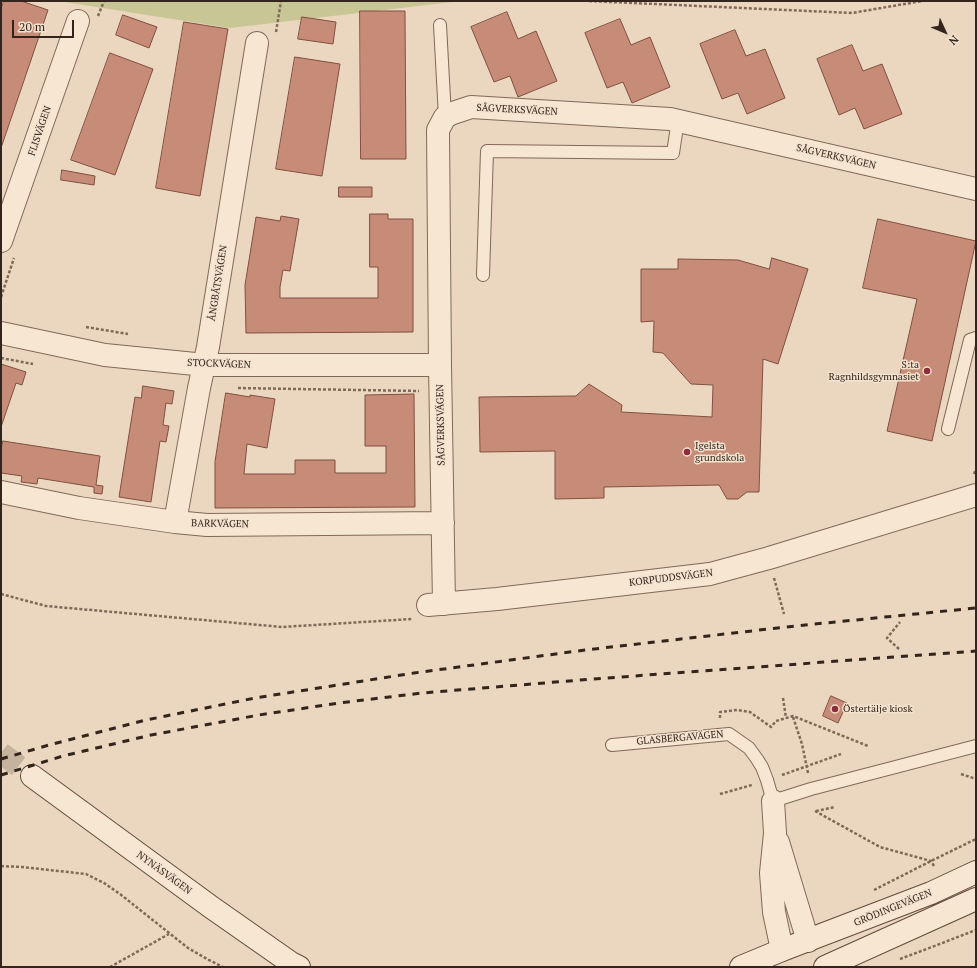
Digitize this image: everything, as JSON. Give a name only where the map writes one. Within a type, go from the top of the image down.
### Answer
[{"type":"street","name":"FLISVÄGEN","points":[[1,240],[78,21]]},
{"type":"street","name":"ÅNGBÅTSVÄGEN","points":[[175,522],[204,365],[256,43]]},
{"type":"street","name":"SÅGVERKSVÄGEN","points":[[436,605],[442,523],[432,365],[438,130],[445,117],[471,107],[678,120],[976,189]]},
{"type":"street","name":"STOCKVÄGEN","points":[[1,333],[105,355],[204,365],[432,365]]},
{"type":"street","name":"BARKVÄGEN","points":[[1,492],[79,508],[175,522],[207,525],[442,523]]},
{"type":"street","name":"KORPUDDSVÄGEN","points":[[436,605],[710,574],[769,558],[976,495]]},
{"type":"street","name":"NYNÄSVÄGEN","points":[[32,776],[211,907],[291,963],[299,967]]},
{"type":"street","name":"GLASBERGAVÄGEN","points":[[773,801],[775,833],[771,873],[774,912],[784,959]]},
{"type":"street","name":"GLASBERGAVÄGEN","points":[[775,833],[808,941],[814,967]]},
{"type":"street","name":"GRÖDINGEVÄGEN","points":[[784,959],[808,941],[931,893],[976,872]]},
{"type":"street","points":[[824,967],[976,899]]},
{"type":"street","points":[[741,967],[784,959]]},
{"type":"lane","points":[[440,25],[445,117]]},
{"type":"lane","points":[[483,275],[487,151],[673,153],[678,120]]},
{"type":"lane","points":[[948,428],[970,340],[976,338]]},
{"type":"lane","name":"GLASBERGAVÄGEN","points":[[612,745],[729,734],[749,748],[762,767],[773,801]]},
{"type":"lane","points":[[773,801],[811,789],[976,746]]},
{"type":"path","points":[[589,1],[852,13],[922,1]]},
{"type":"path","points":[[85,327],[131,334]]},
{"type":"path","points":[[234,388],[424,391],[432,365]]},
{"type":"path","points":[[769,558],[784,614]]},
{"type":"path","points":[[1,594],[46,606],[282,627],[429,618],[436,605]]},
{"type":"path","points":[[899,649],[887,638],[900,622]]},
{"type":"path","points":[[783,698],[786,718]]},
{"type":"path","points":[[720,735],[720,712],[738,710],[750,712],[771,727],[776,721],[793,716],[868,746]]},
{"type":"path","points":[[793,716],[802,744],[815,811]]},
{"type":"path","points":[[961,774],[976,779]]},
{"type":"path","points":[[815,811],[835,807]]},
{"type":"path","points":[[815,811],[880,847],[932,861]]},
{"type":"path","points":[[871,892],[976,839]]},
{"type":"path","points":[[932,861],[934,866]]},
{"type":"path","points":[[1,866],[86,874],[104,883],[120,894],[188,948],[223,967]]},
{"type":"path","points":[[896,960],[976,930]]},
{"type":"path","points":[[110,967],[169,934]]},
{"type":"shaded area","points":[[58,1],[461,1],[230,28]]},
{"type":"building","points":[[4,1],[21,1],[48,10],[1,148],[1,9]]},
{"type":"building","points":[[360,11],[405,11],[406,159],[361,159]]},
{"type":"building","points":[[507,12],[518,39],[536,31],[557,81],[518,97],[510,76],[494,82],[471,27]]},
{"type":"building","points":[[123,15],[157,27],[149,48],[116,35]]},
{"type":"building","points":[[302,17],[336,22],[333,44],[298,39]]},
{"type":"building","points":[[620,19],[631,45],[650,37],[670,87],[632,103],[623,82],[607,88],[585,33]]},
{"type":"building","points":[[184,22],[228,29],[200,196],[156,188]]},
{"type":"building","points":[[735,30],[746,56],[765,49],[785,98],[747,114],[738,93],[722,99],[700,44]]},
{"type":"building","points":[[852,45],[863,71],[882,64],[902,114],[864,129],[855,108],[839,115],[817,59]]},
{"type":"building","points":[[110,53],[153,69],[115,175],[71,160]]},
{"type":"building","points":[[295,57],[340,64],[322,176],[276,169]]},
{"type":"building","points":[[62,170],[95,176],[94,185],[61,180]]},
{"type":"building","points":[[339,187],[372,187],[372,197],[339,197]]},
{"type":"building","points":[[370,214],[388,214],[388,219],[413,219],[413,332],[246,333],[245,285],[256,217],[280,221],[281,216],[299,219],[290,271],[283,270],[280,298],[378,298],[378,267],[370,267]]},
{"type":"building","points":[[878,219],[976,241],[932,441],[887,431],[917,299],[863,288]]},
{"type":"building","points":[[772,258],[808,269],[778,364],[763,359],[759,492],[747,492],[738,499],[727,499],[719,485],[604,487],[604,498],[555,499],[555,451],[480,452],[479,397],[576,396],[589,384],[622,405],[621,412],[712,417],[713,385],[691,384],[663,353],[653,352],[654,321],[641,322],[641,269],[678,269],[678,259],[738,260],[769,269]]},
{"type":"building","points":[[1,364],[26,372],[22,385],[16,383],[1,427]]},
{"type":"building","points":[[143,386],[174,391],[172,404],[166,403],[163,425],[169,426],[166,442],[160,441],[151,502],[119,497],[135,397],[141,398]]},
{"type":"building","points":[[226,393],[275,399],[267,448],[247,444],[244,474],[295,474],[295,460],[335,460],[335,473],[386,473],[386,446],[365,446],[365,395],[414,394],[415,507],[215,508],[215,462]]},
{"type":"building","points":[[3,441],[100,456],[96,485],[103,486],[102,494],[94,493],[94,487],[38,478],[37,484],[21,482],[22,476],[1,473],[1,451]]},
{"type":"building","name":"Östertälje kiosk","points":[[831,696],[847,703],[838,723],[823,716]]},
{"type":"tunnel","points":[[1,753],[32,776]]},
{"type":"railway","points":[[1,759],[146,720],[255,698],[414,673],[585,650],[795,626],[976,608]]},
{"type":"railway","points":[[1,775],[63,756],[151,735],[259,715],[339,703],[422,693],[593,679],[976,651]]},
{"type":"place","name":"S:ta Ragnhildsgymnasiet","points":[[927,371]]},
{"type":"place","name":"Igelsta grundskola","points":[[687,452]]},
{"type":"place","name":"Östertälje kiosk","points":[[835,709]]}]
